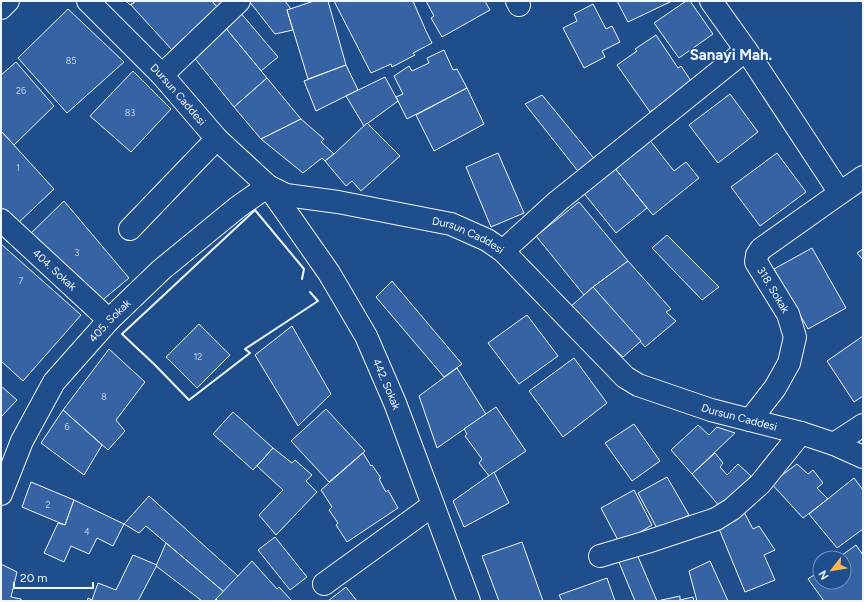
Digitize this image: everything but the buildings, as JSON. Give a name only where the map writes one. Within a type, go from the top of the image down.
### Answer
[{"type":"street","points":[[1,8],[8,1]]},
{"type":"street","name":"Dursun Caddesi","points":[[88,1],[162,75],[217,139],[268,186],[286,195],[338,202],[451,224],[487,240],[503,251],[625,378],[645,388],[711,410],[801,433],[834,444],[863,457]]},
{"type":"street","points":[[162,75],[239,1]]},
{"type":"street","points":[[711,1],[746,50],[840,193]]},
{"type":"street","points":[[503,251],[558,201],[746,50]]},
{"type":"street","points":[[130,230],[217,139]]},
{"type":"street","name":"318. Sokak","points":[[750,420],[775,388],[789,363],[795,337],[788,314],[756,262],[757,255],[761,249],[863,177]]},
{"type":"street","name":"405. Sokak","points":[[1,494],[22,441],[54,382],[108,320],[162,270],[238,207],[268,186]]},
{"type":"street","name":"442. Sokak","points":[[268,186],[329,273],[366,336],[395,403],[469,601]]},
{"type":"street","name":"404. Sokak","points":[[1,220],[108,320]]},
{"type":"street","points":[[834,444],[863,425]]},
{"type":"street","points":[[600,556],[716,519],[732,509],[760,484],[801,433]]},
{"type":"street","points":[[324,584],[433,505]]},
{"type":"wall","points":[[302,279],[304,269],[255,210],[122,334],[189,400],[250,353],[245,349],[318,301],[310,292]]},
{"type":"district","name":"Sanayi Mah.","points":[[731,55]]}]
